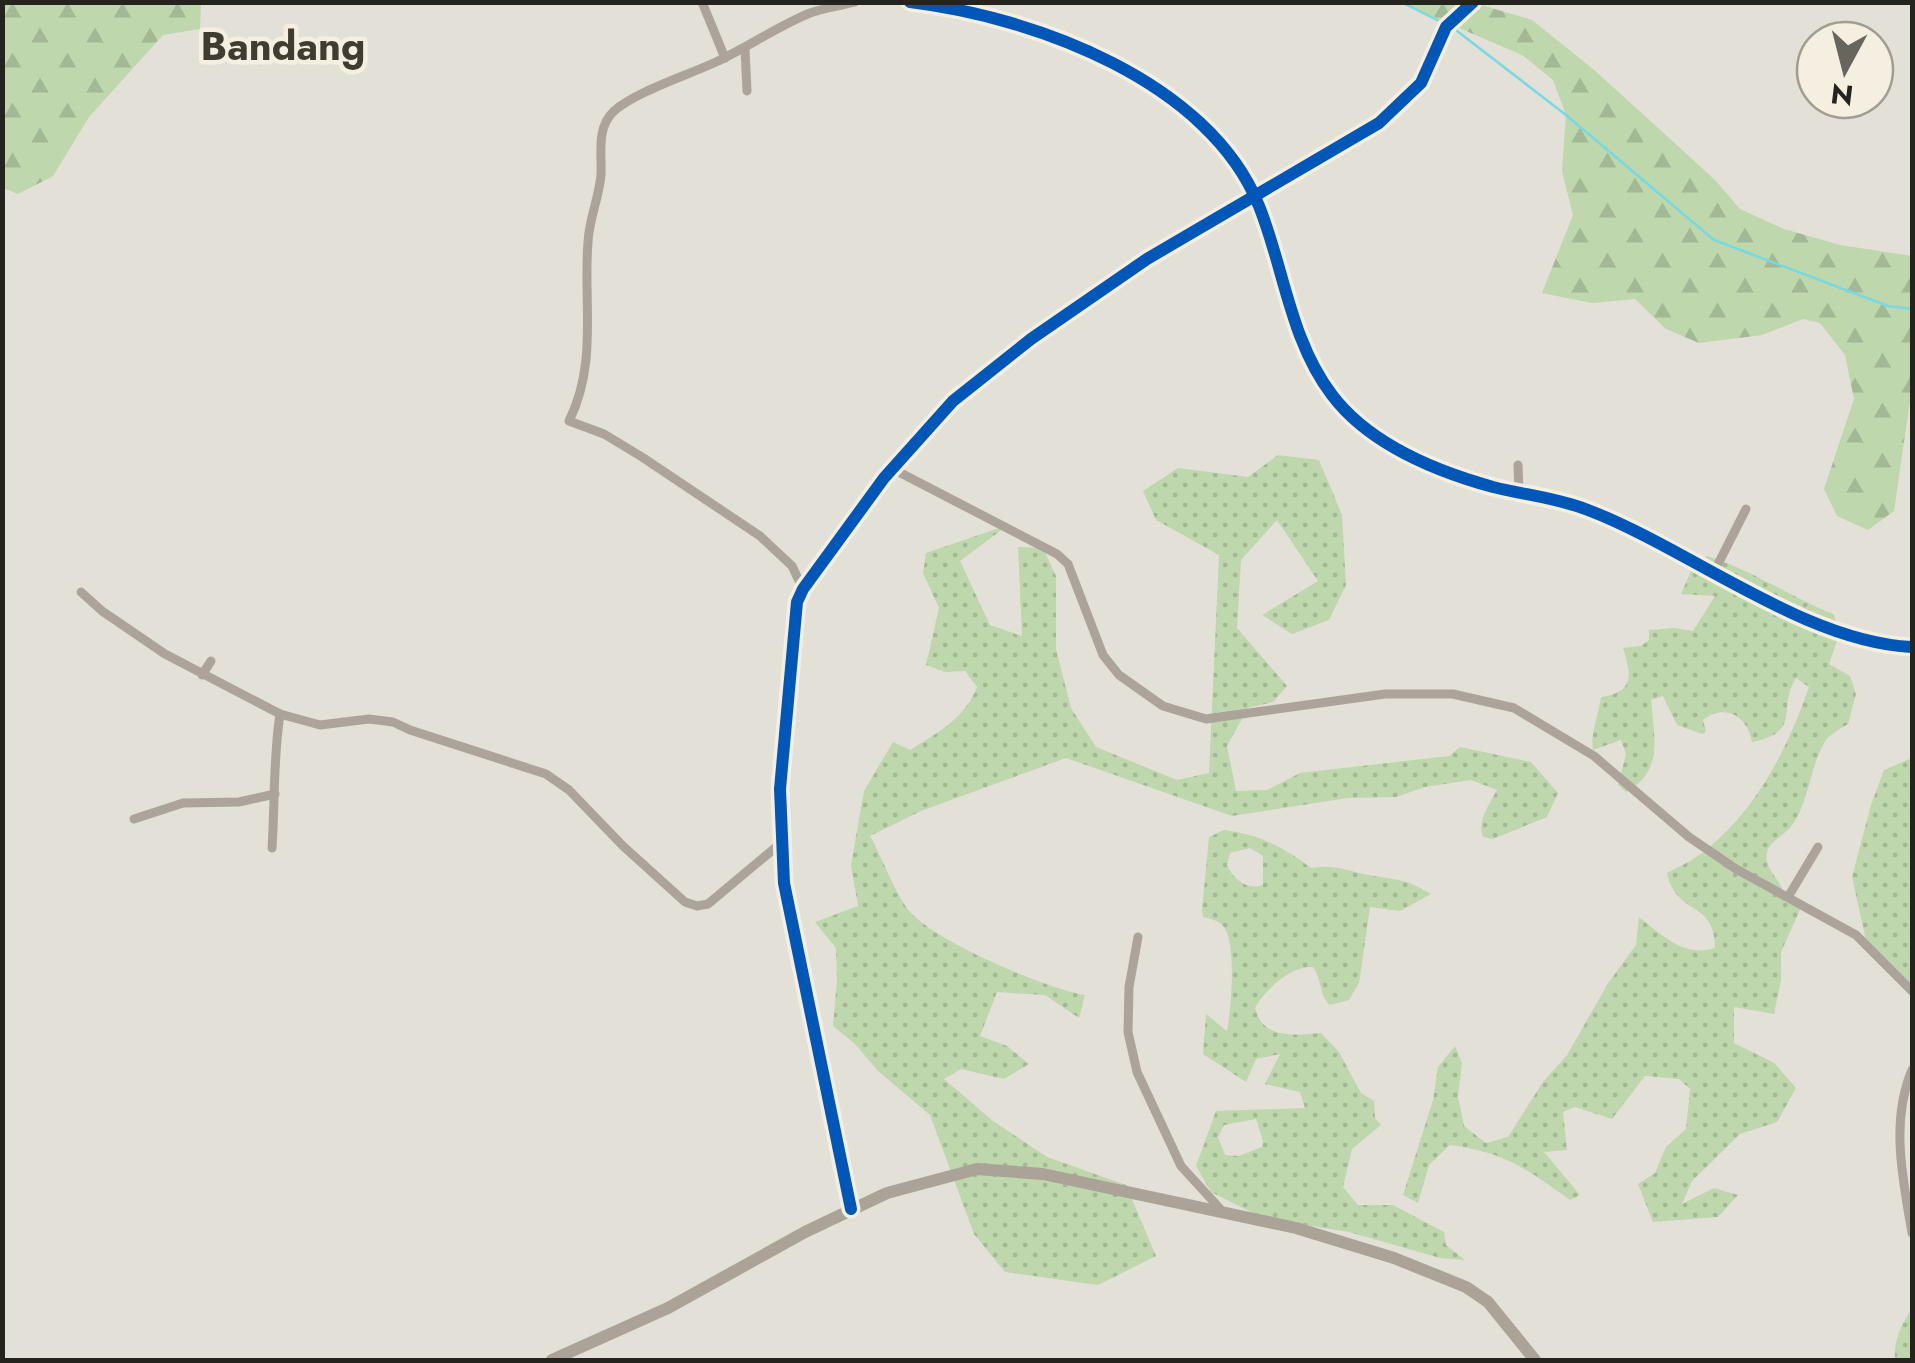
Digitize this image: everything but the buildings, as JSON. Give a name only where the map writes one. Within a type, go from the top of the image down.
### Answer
[{"type":"main road","points":[[552,1360],[668,1308],[851,1209],[915,1184],[977,1169],[1043,1174],[1312,1233],[1394,1258],[1466,1288],[1488,1302],[1535,1360]]},
{"type":"street","points":[[702,2],[726,58]]},
{"type":"street","points":[[803,589],[792,566],[760,536],[604,434],[569,421],[586,372],[588,240],[600,178],[604,123],[628,100],[745,49],[815,11],[855,2]]},
{"type":"street","points":[[910,2],[960,8],[1058,39],[1162,91],[1205,127],[1236,162],[1254,194],[1310,362],[1332,396],[1363,428],[1448,472],[1589,510],[1855,639],[1912,647]]},
{"type":"street","points":[[851,1209],[790,918],[781,843],[780,789],[786,713],[797,602],[803,589],[893,468],[953,401],[1030,339],[1147,259],[1379,123],[1421,84],[1446,27],[1473,2]]},
{"type":"street","points":[[745,49],[747,91]]},
{"type":"street","points":[[1518,465],[1519,492]]},
{"type":"street","points":[[893,468],[1068,564],[1102,655],[1119,675],[1163,706],[1206,719],[1385,694],[1453,694],[1514,708],[1594,756],[1689,838],[1856,936],[1912,991]]},
{"type":"street","points":[[1714,572],[1746,509]]},
{"type":"street","points":[[81,592],[165,654],[280,714],[320,725],[369,719],[393,722],[546,774],[570,790],[622,846],[685,902],[708,904],[781,843]]},
{"type":"street","points":[[202,675],[211,661]]},
{"type":"street","points":[[272,848],[273,763],[280,714]]},
{"type":"street","points":[[134,819],[184,803],[239,802],[275,794]]},
{"type":"street","points":[[1788,896],[1818,847]]},
{"type":"street","points":[[1138,937],[1128,1017],[1137,1072],[1181,1166],[1224,1214]]},
{"type":"street","points":[[1912,1070],[1900,1123],[1912,1233]]},
{"type":"green space","points":[[2,3],[201,3],[200,29],[163,35],[89,117],[53,176],[18,194],[3,188]]},
{"type":"green space","points":[[1401,3],[1475,3],[1532,20],[1667,136],[1740,209],[1784,229],[1840,245],[1912,256],[1912,387],[1894,511],[1868,530],[1837,516],[1824,489],[1854,399],[1845,355],[1820,323],[1803,319],[1762,335],[1699,343],[1666,329],[1635,299],[1592,303],[1542,293],[1573,215],[1562,171],[1566,115],[1553,80],[1522,55]]},
{"type":"green space","points":[[1278,455],[1319,460],[1342,515],[1346,585],[1329,620],[1292,634],[1262,615],[1318,581],[1277,520],[1241,560],[1237,628],[1287,686],[1273,702],[1248,708],[1227,746],[1236,791],[1267,790],[1300,773],[1449,756],[1460,747],[1531,762],[1558,793],[1547,817],[1493,839],[1483,837],[1482,825],[1497,790],[1471,780],[1425,787],[1396,797],[1348,798],[1232,816],[1066,758],[921,811],[870,836],[904,904],[924,924],[992,962],[1085,995],[1079,1018],[1045,995],[997,992],[980,1036],[1007,1046],[1029,1064],[1004,1079],[961,1069],[944,1079],[993,1121],[1047,1157],[1126,1185],[1156,1256],[1098,1285],[1005,1272],[974,1234],[930,1115],[833,1026],[836,948],[815,922],[858,906],[851,865],[864,791],[893,742],[910,750],[931,737],[958,716],[977,687],[965,671],[945,672],[926,665],[939,608],[923,573],[926,553],[1008,525],[960,561],[990,625],[1022,636],[1018,547],[1043,548],[1056,576],[1056,649],[1071,708],[1096,747],[1177,780],[1209,773],[1219,555],[1156,520],[1143,491],[1178,468],[1248,477]]},
{"type":"green space","points":[[1707,556],[1833,614],[1840,632],[1829,664],[1850,676],[1856,694],[1848,724],[1828,737],[1819,753],[1798,815],[1767,852],[1767,863],[1784,893],[1803,903],[1781,952],[1781,980],[1774,1014],[1734,1007],[1734,1043],[1774,1063],[1796,1088],[1777,1122],[1740,1134],[1692,1181],[1682,1204],[1714,1188],[1738,1195],[1718,1217],[1653,1222],[1638,1184],[1655,1173],[1666,1147],[1686,1129],[1690,1089],[1679,1079],[1645,1076],[1612,1119],[1575,1107],[1563,1112],[1567,1150],[1544,1152],[1580,1195],[1570,1200],[1514,1164],[1485,1152],[1450,1145],[1429,1165],[1418,1203],[1403,1195],[1433,1100],[1438,1067],[1455,1046],[1462,1063],[1458,1097],[1464,1126],[1486,1143],[1508,1137],[1543,1082],[1567,1055],[1609,982],[1636,945],[1639,917],[1683,947],[1715,948],[1709,922],[1678,896],[1667,873],[1703,853],[1742,815],[1781,754],[1809,687],[1796,678],[1790,689],[1784,725],[1778,732],[1752,742],[1746,725],[1734,715],[1711,715],[1703,720],[1706,732],[1702,734],[1677,725],[1663,696],[1651,700],[1651,764],[1638,784],[1626,792],[1618,785],[1626,754],[1621,740],[1593,750],[1592,743],[1601,697],[1620,691],[1628,681],[1623,648],[1641,646],[1649,640],[1649,630],[1693,631],[1715,596],[1681,594],[1695,562]]},
{"type":"green space","points":[[1912,758],[1912,986],[1867,945],[1852,877],[1884,770]]},
{"type":"green space","points":[[1224,830],[1248,835],[1281,848],[1311,868],[1335,868],[1401,880],[1431,894],[1400,911],[1370,907],[1359,983],[1349,1000],[1330,1005],[1313,967],[1296,970],[1280,980],[1255,1008],[1265,1026],[1272,1030],[1321,1033],[1339,1052],[1361,1093],[1374,1101],[1375,1118],[1381,1125],[1352,1149],[1343,1187],[1358,1205],[1393,1205],[1444,1232],[1446,1245],[1465,1260],[1440,1258],[1349,1232],[1263,1218],[1211,1192],[1196,1166],[1216,1111],[1305,1108],[1300,1092],[1265,1084],[1280,1054],[1256,1059],[1246,1082],[1203,1054],[1206,1014],[1227,1031],[1232,978],[1231,948],[1224,927],[1203,917],[1209,837]],"holes":[[[1250,848],[1263,856],[1263,885],[1241,882],[1227,865],[1230,853]],[[1256,1119],[1262,1147],[1239,1156],[1225,1155],[1218,1137],[1224,1125]]]},
{"type":"green space","points":[[1912,1309],[1912,1360],[1895,1360],[1899,1333]]},
{"type":"waterway","points":[[1401,2],[1445,24]]},
{"type":"waterway","points":[[1452,27],[1566,115],[1714,240],[1888,306],[1912,309]]},
{"type":"cycle path","points":[[910,2],[959,10],[1062,40],[1159,90],[1201,124],[1235,162],[1259,206],[1297,327],[1318,374],[1347,412],[1384,441],[1426,464],[1471,480],[1588,510],[1830,629],[1912,647]]},
{"type":"cycle path","points":[[851,1209],[784,883],[780,789],[797,602],[803,589],[884,478],[953,401],[1031,339],[1147,259],[1379,123],[1421,83],[1446,27],[1473,2]]},
{"type":"district","name":"Bandang","points":[[283,46]]}]
